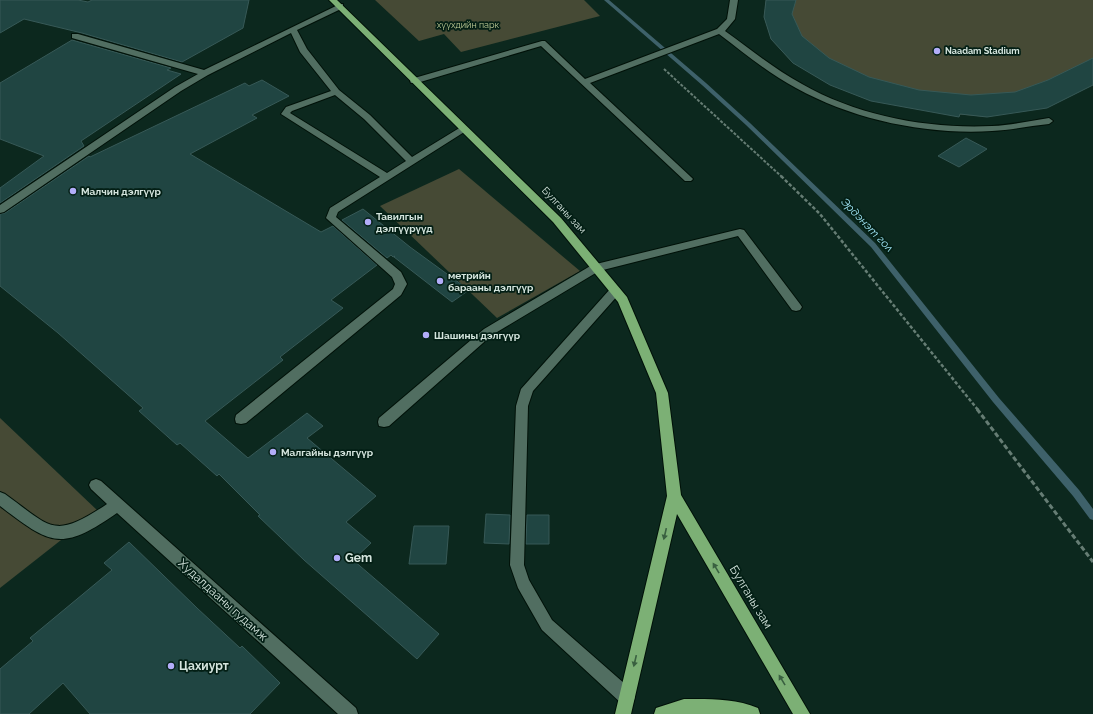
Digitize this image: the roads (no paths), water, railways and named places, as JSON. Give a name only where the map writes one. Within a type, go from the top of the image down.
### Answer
[{"type":"highway","name":"Булганы зам","points":[[337,3],[414,81],[557,220],[622,300],[662,393],[674,496],[623,714]]},
{"type":"highway","name":"Булганы зам","points":[[674,496],[802,714]]},
{"type":"highway","points":[[662,714],[684,707],[721,707],[752,714]]},
{"type":"street","points":[[584,82],[652,58],[720,31],[731,19],[734,0]]},
{"type":"street","points":[[0,210],[178,88],[205,73],[293,30],[337,3]]},
{"type":"street","points":[[293,30],[303,50],[336,92],[367,117],[407,156],[411,162]]},
{"type":"street","points":[[720,31],[767,67],[800,87],[860,113],[918,126],[986,129],[1049,121]]},
{"type":"street","points":[[75,36],[205,73]]},
{"type":"street","points":[[414,81],[542,44],[688,179]]},
{"type":"street","points":[[336,92],[289,109],[285,114],[387,177]]},
{"type":"street","points":[[240,419],[397,292],[400,284],[397,275],[331,218],[334,210],[464,130]]},
{"type":"street","points":[[384,422],[488,332],[596,268],[740,232],[796,307]]},
{"type":"street","points":[[615,291],[527,389],[522,406],[517,565],[523,583],[547,625],[627,697]]},
{"type":"street","name":"Худалдааны гудамж","points":[[96,486],[350,714]]},
{"type":"street","points":[[0,498],[46,531],[64,533],[87,525],[117,505]]},
{"type":"waterway","name":"Эрдэнэт гол","points":[[606,0],[748,124],[873,245],[996,400],[1076,493],[1093,516]]},
{"type":"place","name":"Naadam Stadium","points":[[937,51]]},
{"type":"place","name":"Малчин дэлгүүр","points":[[73,191]]},
{"type":"place","name":"Тавилгын дэлгүүрүүд","points":[[368,222]]},
{"type":"place","name":"метрийн барааны дэлгүүр","points":[[440,281]]},
{"type":"place","name":"Шашины дэлгүүр","points":[[426,335]]},
{"type":"place","name":"Малгайны дэлгүүр","points":[[273,452]]},
{"type":"place","name":"Gem","points":[[337,558]]},
{"type":"place","name":"Цахиурт","points":[[171,666]]},
{"type":"park label","name":"хүүхдийн парк","points":[[468,25]]}]
